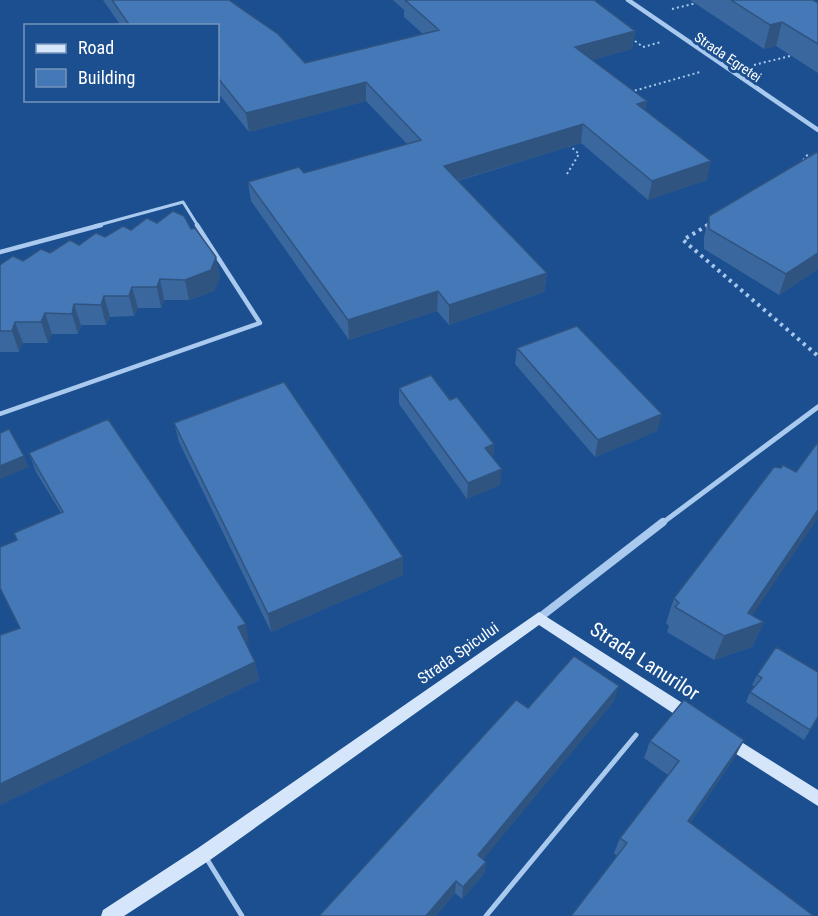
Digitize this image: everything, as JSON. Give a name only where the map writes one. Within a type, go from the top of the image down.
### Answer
[{"type":"street","name":"Strada Egretei","points":[[628,0],[818,130]]},
{"type":"street","name":"Strada Spicului","points":[[109,916],[204,854],[539,618],[818,406]]},
{"type":"street","name":"Strada Lanurilor","points":[[539,618],[699,721]]},
{"type":"street","points":[[719,734],[818,799]]},
{"type":"lane","points":[[0,252],[183,202],[260,323],[0,414]]},
{"type":"lane","points":[[486,916],[636,735]]},
{"type":"lane","points":[[204,854],[242,916]]},
{"type":"path","points":[[650,15],[709,0]]},
{"type":"path","points":[[626,34],[643,47],[669,40]]},
{"type":"path","points":[[628,92],[710,69]]},
{"type":"path","points":[[563,140],[579,154],[567,174]]},
{"type":"path","points":[[797,167],[809,153]]},
{"type":"path","points":[[713,222],[683,240],[818,356]]},
{"type":"building","points":[[112,0],[229,0],[278,34],[305,63],[439,30],[405,0],[594,0],[635,31],[575,47],[647,101],[637,104],[711,161],[652,181],[583,124],[444,166],[547,273],[449,305],[438,291],[348,320],[248,182],[299,167],[304,173],[421,140],[366,82],[246,113],[219,79],[219,24],[129,24]]},
{"type":"building","points":[[731,0],[813,0],[818,3],[818,44],[782,22],[770,25]]},
{"type":"building","points":[[817,152],[818,253],[786,274],[709,229],[709,216]]},
{"type":"building","points":[[173,211],[184,216],[191,229],[195,228],[216,257],[211,270],[185,280],[160,279],[157,287],[132,287],[129,296],[104,296],[101,305],[74,304],[72,314],[45,313],[41,322],[15,322],[12,331],[0,331],[0,265],[13,256],[23,261],[41,249],[50,253],[70,240],[79,245],[96,233],[105,237],[123,226],[131,230],[147,218],[157,223]]},
{"type":"building","points":[[577,326],[662,414],[598,440],[517,348]]},
{"type":"building","points":[[431,375],[450,400],[457,397],[494,444],[485,448],[502,469],[468,483],[399,388]]},
{"type":"building","points":[[284,382],[403,557],[268,614],[174,423]]},
{"type":"building","points":[[108,419],[246,624],[238,627],[255,662],[0,784],[0,635],[20,628],[0,588],[0,547],[17,540],[14,533],[63,512],[29,453]]},
{"type":"building","points":[[9,429],[24,456],[0,466],[0,433]]},
{"type":"building","points":[[818,442],[818,510],[748,613],[764,622],[724,636],[675,607],[679,603],[674,598],[774,467],[781,468],[783,465],[796,472]]},
{"type":"building","points":[[776,647],[818,672],[818,717],[810,730],[750,692],[762,678],[757,675]]},
{"type":"building","points":[[574,656],[619,686],[478,855],[486,862],[463,887],[456,881],[426,916],[319,916],[516,700],[528,708]]},
{"type":"building","points":[[684,700],[744,740],[688,821],[814,916],[571,916],[627,843],[620,838],[679,761],[650,741]]}]
